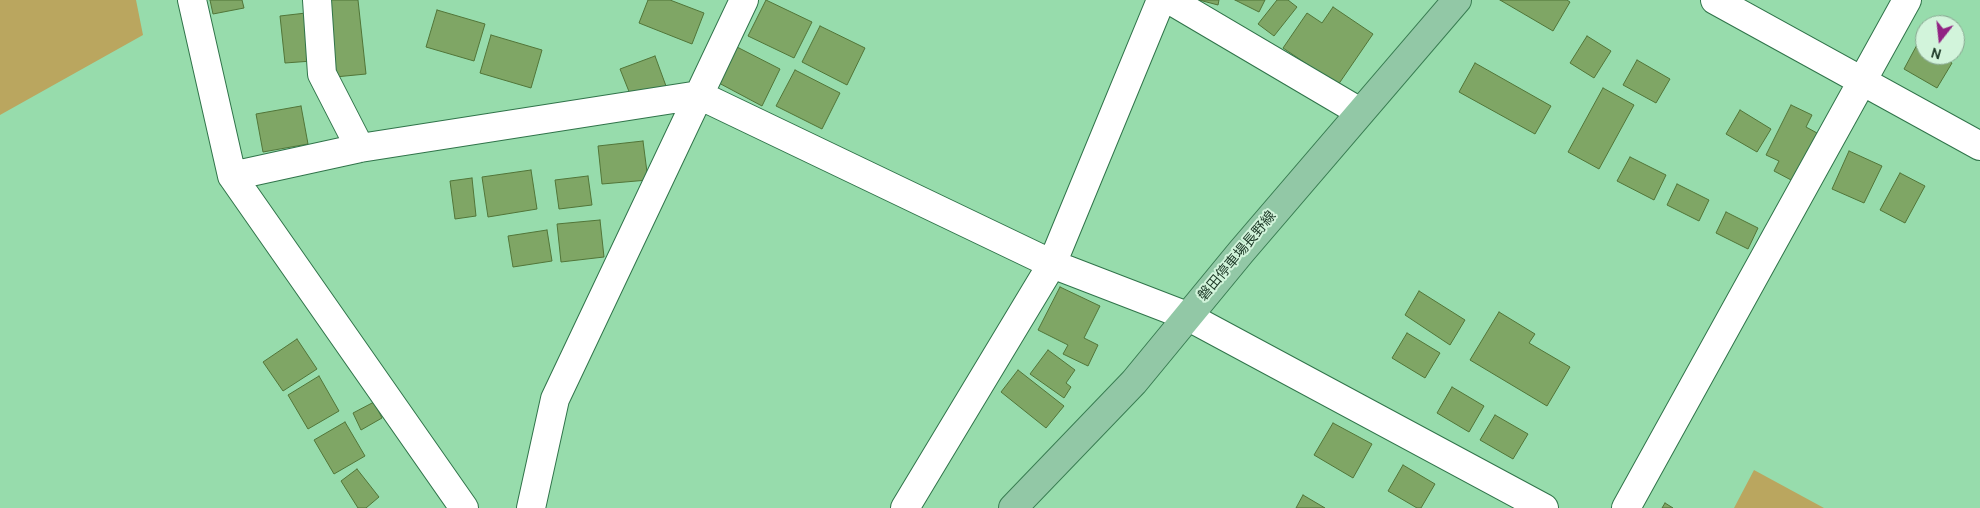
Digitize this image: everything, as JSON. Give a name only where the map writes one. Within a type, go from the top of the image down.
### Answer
[{"type":"main road","name":"磐田停車場長野線","points":[[1013,508],[1134,382],[1187,316],[1457,0]]},
{"type":"street","points":[[192,0],[232,176],[464,508]]},
{"type":"street","points":[[317,0],[322,74],[360,148]]},
{"type":"street","points":[[531,508],[555,399],[744,0]]},
{"type":"street","points":[[905,508],[1052,264],[1161,0]]},
{"type":"street","points":[[1170,0],[1360,112]]},
{"type":"street","points":[[1715,0],[1980,146]]},
{"type":"street","points":[[1626,508],[1907,0]]},
{"type":"street","points":[[232,176],[360,148],[699,95],[1052,264],[1187,316],[1544,508]]},
{"type":"shaded area","points":[[0,0],[136,0],[143,35],[0,115]]},
{"type":"shaded area","points":[[1754,470],[1824,508],[1734,508]]},
{"type":"building","points":[[210,0],[242,0],[244,8],[213,14]]},
{"type":"building","points":[[326,0],[358,0],[366,74],[335,77]]},
{"type":"building","points":[[648,0],[670,0],[704,13],[692,44],[639,23]]},
{"type":"building","points":[[766,0],[812,22],[794,58],[748,36]]},
{"type":"building","points":[[1199,0],[1219,0],[1218,5]]},
{"type":"building","points":[[1235,0],[1265,0],[1259,12]]},
{"type":"building","points":[[1277,0],[1288,0],[1297,7],[1274,36],[1258,24]]},
{"type":"building","points":[[1500,0],[1567,0],[1570,2],[1553,31]]},
{"type":"building","points":[[1333,7],[1373,34],[1338,85],[1283,48],[1307,13],[1322,23]]},
{"type":"building","points":[[437,10],[485,24],[474,61],[426,47]]},
{"type":"building","points":[[306,13],[312,61],[285,63],[280,16]]},
{"type":"building","points":[[820,26],[865,48],[847,85],[802,62]]},
{"type":"building","points":[[491,35],[542,50],[531,88],[480,73]]},
{"type":"building","points":[[1587,36],[1611,51],[1594,78],[1570,63]]},
{"type":"building","points":[[735,46],[780,69],[762,106],[717,82]]},
{"type":"building","points":[[1915,49],[1915,65],[1951,65],[1937,88],[1904,69]]},
{"type":"building","points":[[655,56],[666,86],[632,99],[620,69]]},
{"type":"building","points":[[1637,60],[1670,79],[1656,103],[1623,85]]},
{"type":"building","points":[[1475,63],[1551,106],[1535,134],[1459,92]]},
{"type":"building","points":[[795,70],[840,93],[822,129],[776,106]]},
{"type":"building","points":[[1603,88],[1634,105],[1599,169],[1568,152]]},
{"type":"building","points":[[1791,105],[1812,115],[1806,127],[1817,133],[1793,181],[1774,171],[1779,161],[1766,155]]},
{"type":"building","points":[[301,106],[308,144],[263,152],[256,114]]},
{"type":"building","points":[[1740,110],[1771,129],[1757,152],[1726,134]]},
{"type":"building","points":[[643,141],[648,180],[602,184],[598,146]]},
{"type":"building","points":[[1849,151],[1882,166],[1864,203],[1832,189]]},
{"type":"building","points":[[1630,157],[1666,175],[1654,200],[1617,181]]},
{"type":"building","points":[[531,170],[537,209],[488,217],[482,177]]},
{"type":"building","points":[[1900,173],[1925,186],[1905,223],[1880,210]]},
{"type":"building","points":[[588,176],[592,205],[559,209],[555,180]]},
{"type":"building","points":[[472,178],[476,216],[455,219],[450,181]]},
{"type":"building","points":[[1677,184],[1709,200],[1699,221],[1667,205]]},
{"type":"building","points":[[1726,212],[1758,228],[1748,249],[1716,233]]},
{"type":"building","points":[[600,220],[604,257],[561,262],[557,224]]},
{"type":"building","points":[[547,230],[552,261],[513,267],[508,236]]},
{"type":"building","points":[[1060,287],[1100,306],[1084,338],[1098,345],[1088,366],[1063,354],[1068,345],[1038,330]]},
{"type":"building","points":[[1419,291],[1465,320],[1450,345],[1405,315]]},
{"type":"building","points":[[1499,312],[1535,334],[1529,343],[1570,367],[1547,406],[1470,360]]},
{"type":"building","points":[[1407,333],[1440,353],[1425,378],[1392,358]]},
{"type":"building","points":[[297,339],[317,369],[283,391],[263,362]]},
{"type":"building","points":[[1048,350],[1075,370],[1066,383],[1071,387],[1064,398],[1030,374]]},
{"type":"building","points":[[1018,370],[1064,406],[1046,428],[1001,392]]},
{"type":"building","points":[[319,376],[339,411],[308,429],[288,395]]},
{"type":"building","points":[[1452,387],[1484,406],[1469,432],[1437,413]]},
{"type":"building","points":[[374,402],[382,418],[361,430],[353,413]]},
{"type":"building","points":[[1495,415],[1528,434],[1513,459],[1480,440]]},
{"type":"building","points":[[345,422],[365,456],[334,474],[314,440]]},
{"type":"building","points":[[1333,423],[1372,444],[1353,478],[1314,455]]},
{"type":"building","points":[[1403,465],[1435,484],[1421,508],[1417,508],[1388,491]]},
{"type":"building","points":[[357,469],[379,497],[366,508],[358,508],[341,481]]},
{"type":"building","points":[[1303,495],[1325,508],[1296,508]]},
{"type":"building","points":[[1665,503],[1673,508],[1662,508]]}]
